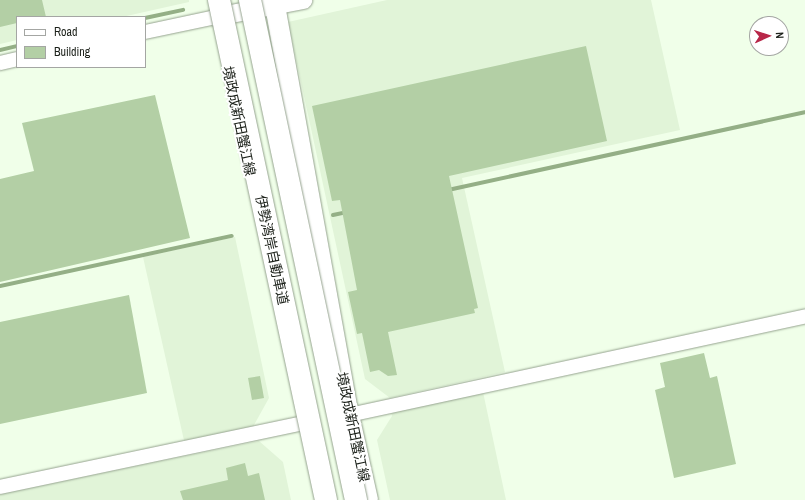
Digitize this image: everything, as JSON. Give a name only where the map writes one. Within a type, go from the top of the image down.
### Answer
[{"type":"highway","points":[[250,0],[356,500]]},
{"type":"highway","name":"伊勢湾岸自動車道","points":[[216,6],[326,500]]},
{"type":"main road","name":"境政成新田蟹江線","points":[[274,3],[349,415],[368,500]]},
{"type":"main road","name":"境政成新田蟹江線","points":[[216,6],[319,500]]},
{"type":"street","points":[[146,32],[216,6],[303,0]]},
{"type":"street","points":[[0,63],[16,59]]},
{"type":"street","points":[[349,415],[805,316]]},
{"type":"street","points":[[0,487],[304,423]]},
{"type":"shaded area","points":[[0,0],[189,0],[189,2],[126,16],[16,16],[16,40],[0,44]]},
{"type":"shaded area","points":[[387,0],[651,0],[680,130],[462,178],[505,372],[390,398],[365,379],[288,22]]},
{"type":"shaded area","points":[[235,237],[269,398],[254,425],[255,429],[185,445],[143,257]]},
{"type":"shaded area","points":[[483,392],[506,500],[390,500],[377,440],[392,416],[391,412]]},
{"type":"shaded area","points":[[259,441],[283,462],[291,500],[0,500],[0,494]]},
{"type":"building","points":[[0,0],[42,0],[46,16],[16,16],[16,23],[0,27]]},
{"type":"building","points":[[586,46],[607,141],[449,176],[478,308],[474,309],[475,313],[388,332],[397,375],[388,376],[379,370],[370,372],[362,333],[357,334],[348,292],[357,290],[340,200],[332,201],[312,106]]},
{"type":"building","points":[[155,95],[190,238],[0,282],[0,179],[34,171],[22,123]]},
{"type":"building","points":[[129,295],[147,393],[0,424],[0,322]]},
{"type":"building","points":[[704,353],[710,378],[717,376],[736,464],[674,478],[655,390],[665,387],[660,363]]},
{"type":"building","points":[[260,376],[264,398],[252,400],[248,378]]},
{"type":"building","points":[[245,463],[248,476],[259,473],[265,500],[183,500],[180,491],[228,480],[226,468]]},
{"type":"waterway","points":[[146,18],[183,10]]},
{"type":"waterway","points":[[0,50],[16,46]]},
{"type":"waterway","points":[[448,190],[805,112]]},
{"type":"waterway","points":[[333,215],[347,212]]},
{"type":"waterway","points":[[0,286],[232,236]]}]
